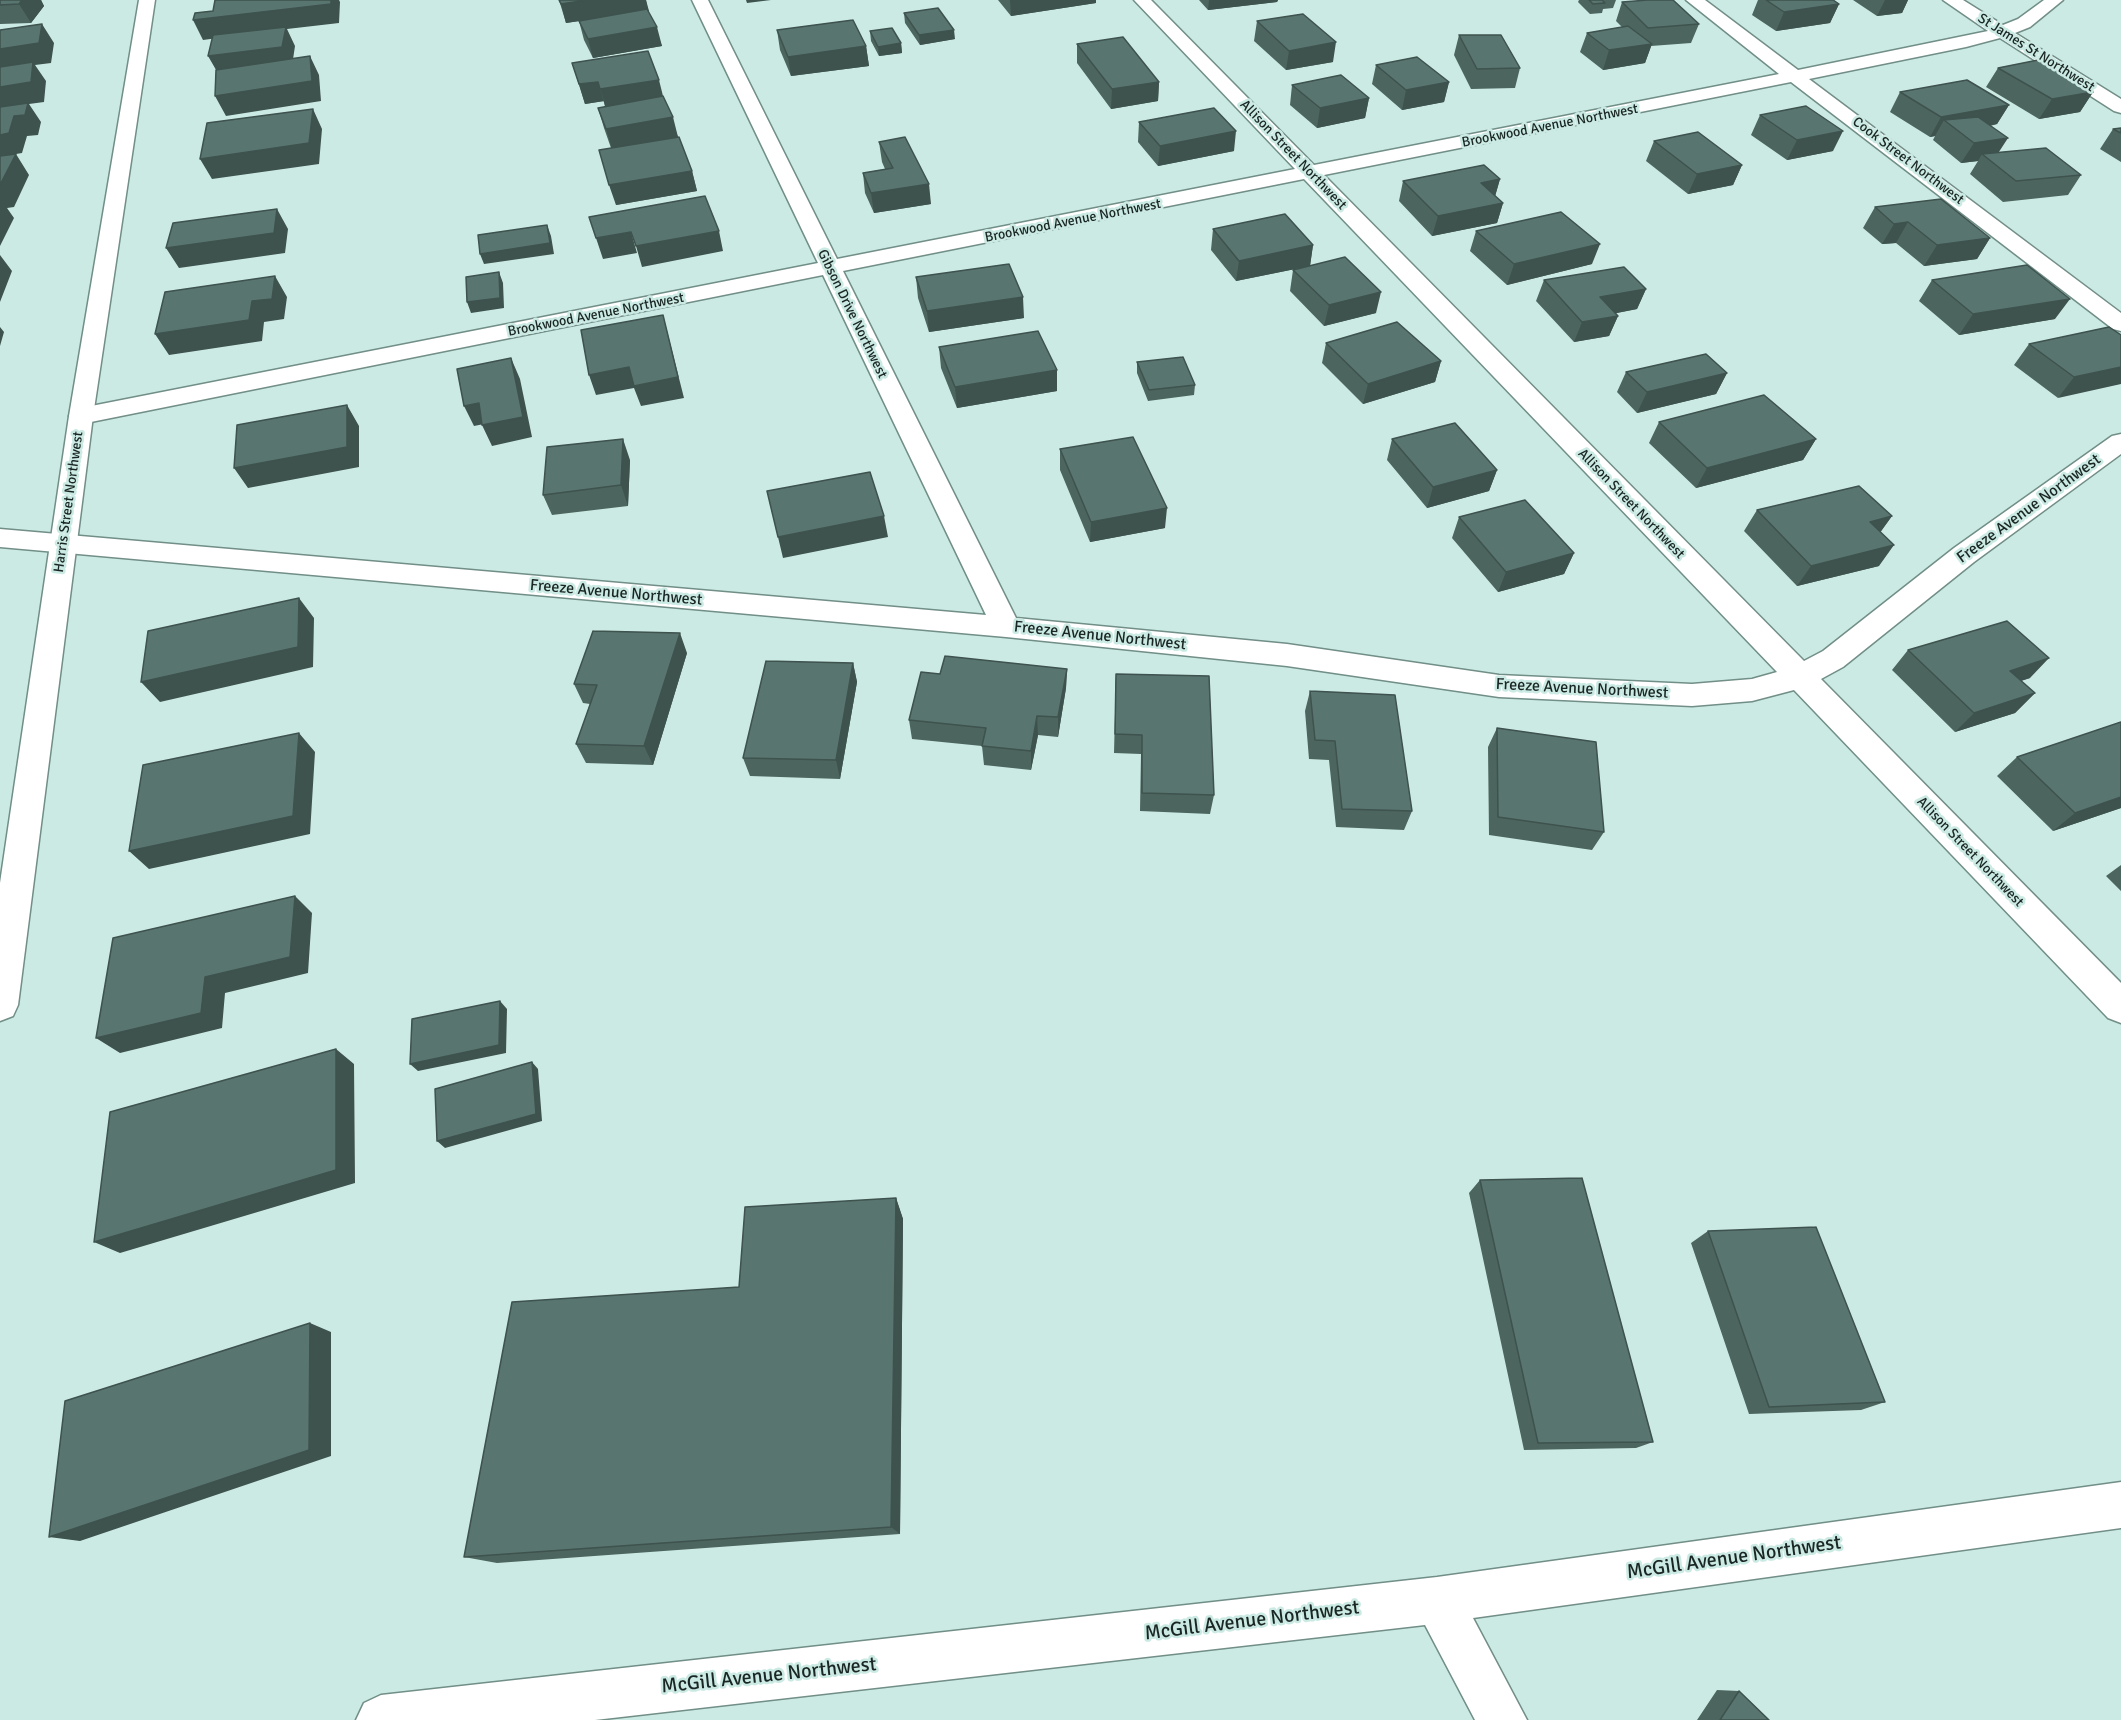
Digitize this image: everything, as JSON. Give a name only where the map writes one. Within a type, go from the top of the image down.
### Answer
[{"type":"street","name":"Harris Street Northwest","points":[[0,1005],[81,417],[147,0]]},
{"type":"street","name":"Gibson Drive Northwest","points":[[700,0],[829,269],[1006,627]]},
{"type":"street","name":"Allison Street Northwest","points":[[1142,0],[2121,1007]]},
{"type":"street","name":"Cook Street Northwest","points":[[1694,0],[2121,324]]},
{"type":"street","name":"St James St Northwest","points":[[1951,0],[2121,107]]},
{"type":"street","name":"Brookwood Avenue Northwest","points":[[81,417],[1966,42],[2003,32],[2024,22],[2055,0]]},
{"type":"street","name":"Freeze Avenue Northwest","points":[[0,538],[1006,627],[1287,655],[1499,686],[1692,695],[1752,690],[1800,678],[1833,659],[1964,555],[2121,442]]},
{"type":"street","name":"McGill Avenue Northwest","points":[[381,1720],[1437,1600],[2121,1505]]},
{"type":"street","points":[[1437,1600],[1502,1720]]},
{"type":"building","points":[[0,0],[22,0],[19,4],[0,5]]},
{"type":"building","points":[[215,0],[331,0],[331,4],[193,20],[195,13],[213,11]]},
{"type":"building","points":[[559,0],[588,0],[561,4]]},
{"type":"building","points":[[1589,0],[1602,0],[1605,3],[1593,4]]},
{"type":"building","points":[[1673,0],[1699,24],[1648,28],[1622,2]]},
{"type":"building","points":[[1766,0],[1833,0],[1839,4],[1784,12]]},
{"type":"building","points":[[938,8],[954,30],[919,35],[904,13]]},
{"type":"building","points":[[647,9],[657,27],[588,39],[579,21]]},
{"type":"building","points":[[1303,14],[1336,42],[1289,51],[1257,21]]},
{"type":"building","points":[[853,20],[866,46],[788,57],[777,30]]},
{"type":"building","points":[[42,24],[39,43],[0,49],[0,30]]},
{"type":"building","points":[[1628,26],[1652,44],[1609,50],[1587,33]]},
{"type":"building","points":[[286,27],[282,47],[208,56],[213,35]]},
{"type":"building","points":[[892,28],[901,43],[878,47],[870,31]]},
{"type":"building","points":[[1459,35],[1501,35],[1520,68],[1477,69]]},
{"type":"building","points":[[1123,37],[1159,82],[1112,89],[1077,44]]},
{"type":"building","points":[[648,51],[659,80],[600,89],[598,82],[579,84],[572,63]]},
{"type":"building","points":[[310,56],[312,81],[215,96],[216,70]]},
{"type":"building","points":[[1417,57],[1449,82],[1406,90],[1376,65]]},
{"type":"building","points":[[2038,60],[2093,92],[2052,99],[1998,68]]},
{"type":"building","points":[[33,62],[31,82],[0,87],[0,67]]},
{"type":"building","points":[[1341,75],[1369,98],[1320,108],[1292,85]]},
{"type":"building","points":[[1967,80],[2009,105],[1941,117],[1900,92]]},
{"type":"building","points":[[663,96],[673,117],[606,129],[598,108]]},
{"type":"building","points":[[28,103],[25,115],[14,116],[9,133],[0,135],[0,107]]},
{"type":"building","points":[[1806,106],[1843,131],[1797,140],[1760,115]]},
{"type":"building","points":[[1214,108],[1236,131],[1160,146],[1139,122]]},
{"type":"building","points":[[313,109],[309,143],[200,159],[207,123]]},
{"type":"building","points":[[1978,117],[2008,138],[1974,143],[1944,120]]},
{"type":"building","points":[[1698,132],[1742,165],[1697,174],[1654,141]]},
{"type":"building","points":[[679,137],[692,171],[609,185],[599,150]]},
{"type":"building","points":[[905,137],[929,184],[871,193],[863,173],[893,168],[879,142]]},
{"type":"building","points":[[2046,148],[2081,175],[2016,181],[1982,154]]},
{"type":"building","points":[[16,154],[0,185],[0,156]]},
{"type":"building","points":[[1484,165],[1500,179],[1481,183],[1503,203],[1438,216],[1403,181]]},
{"type":"building","points":[[705,196],[719,231],[636,246],[631,232],[596,238],[589,217]]},
{"type":"building","points":[[1941,199],[1990,238],[1937,245],[1908,222],[1894,224],[1875,207]]},
{"type":"building","points":[[277,209],[274,233],[166,248],[173,223]]},
{"type":"building","points":[[1561,212],[1600,244],[1514,264],[1476,231]]},
{"type":"building","points":[[1285,214],[1313,245],[1239,261],[1213,229]]},
{"type":"building","points":[[547,225],[550,243],[480,254],[478,235]]},
{"type":"building","points":[[1345,257],[1381,292],[1329,305],[1293,270]]},
{"type":"building","points":[[1009,264],[1023,297],[927,311],[916,277]]},
{"type":"building","points":[[2027,265],[2070,299],[1973,314],[1932,280]]},
{"type":"building","points":[[1624,267],[1646,289],[1600,297],[1618,316],[1582,322],[1544,280]]},
{"type":"building","points":[[499,272],[500,298],[467,302],[466,277]]},
{"type":"building","points":[[275,276],[272,299],[252,301],[249,320],[155,334],[165,292]]},
{"type":"building","points":[[663,315],[678,377],[634,386],[629,367],[589,375],[581,330]]},
{"type":"building","points":[[1397,322],[1441,361],[1368,384],[1326,343]]},
{"type":"building","points":[[2109,327],[2121,335],[2121,367],[2074,377],[2029,344]]},
{"type":"building","points":[[1038,331],[1057,370],[955,387],[939,347]]},
{"type":"building","points":[[1706,354],[1727,373],[1647,392],[1626,372]]},
{"type":"building","points":[[1183,357],[1195,385],[1149,390],[1137,362]]},
{"type":"building","points":[[511,358],[523,417],[482,425],[479,403],[464,406],[457,369]]},
{"type":"building","points":[[1764,395],[1816,439],[1707,468],[1659,422]]},
{"type":"building","points":[[347,405],[347,447],[234,468],[237,425]]},
{"type":"building","points":[[1455,423],[1497,470],[1433,487],[1392,439]]},
{"type":"building","points":[[1133,437],[1167,508],[1091,522],[1060,449]]},
{"type":"building","points":[[623,439],[621,485],[543,495],[547,447]]},
{"type":"building","points":[[870,472],[884,516],[778,537],[767,491]]},
{"type":"building","points":[[1859,486],[1892,516],[1870,522],[1894,545],[1811,566],[1757,510]]},
{"type":"building","points":[[1525,500],[1574,553],[1506,572],[1459,517]]},
{"type":"building","points":[[299,598],[298,647],[141,682],[148,631]]},
{"type":"building","points":[[2007,621],[2049,658],[2010,671],[2035,693],[1974,713],[1908,650]]},
{"type":"building","points":[[593,631],[680,633],[644,746],[576,744],[597,685],[574,684]]},
{"type":"building","points":[[945,656],[1067,669],[1058,717],[1037,716],[1031,751],[982,746],[986,728],[909,720],[921,672],[940,674]]},
{"type":"building","points":[[766,661],[853,663],[836,760],[743,758]]},
{"type":"building","points":[[1116,674],[1209,676],[1214,795],[1142,793],[1142,735],[1115,734]]},
{"type":"building","points":[[1310,691],[1395,695],[1412,811],[1342,809],[1335,741],[1315,740]]},
{"type":"building","points":[[2121,722],[2121,797],[2075,813],[2017,757]]},
{"type":"building","points":[[1497,728],[1596,742],[1604,832],[1498,817]]},
{"type":"building","points":[[299,733],[293,816],[129,851],[143,765]]},
{"type":"building","points":[[295,896],[290,957],[205,977],[201,1013],[96,1038],[113,938]]},
{"type":"building","points":[[500,1001],[499,1045],[410,1064],[412,1019]]},
{"type":"building","points":[[336,1049],[336,1170],[94,1242],[110,1112]]},
{"type":"building","points":[[532,1062],[536,1114],[437,1141],[435,1089]]},
{"type":"building","points":[[1582,1178],[1653,1442],[1538,1443],[1480,1180]]},
{"type":"building","points":[[896,1198],[891,1527],[464,1557],[512,1302],[739,1287],[745,1207]]},
{"type":"building","points":[[1816,1227],[1885,1402],[1769,1407],[1708,1231]]},
{"type":"building","points":[[310,1323],[309,1450],[49,1537],[65,1401]]},
{"type":"building","points":[[1739,1691],[1769,1720],[1720,1720]]}]
